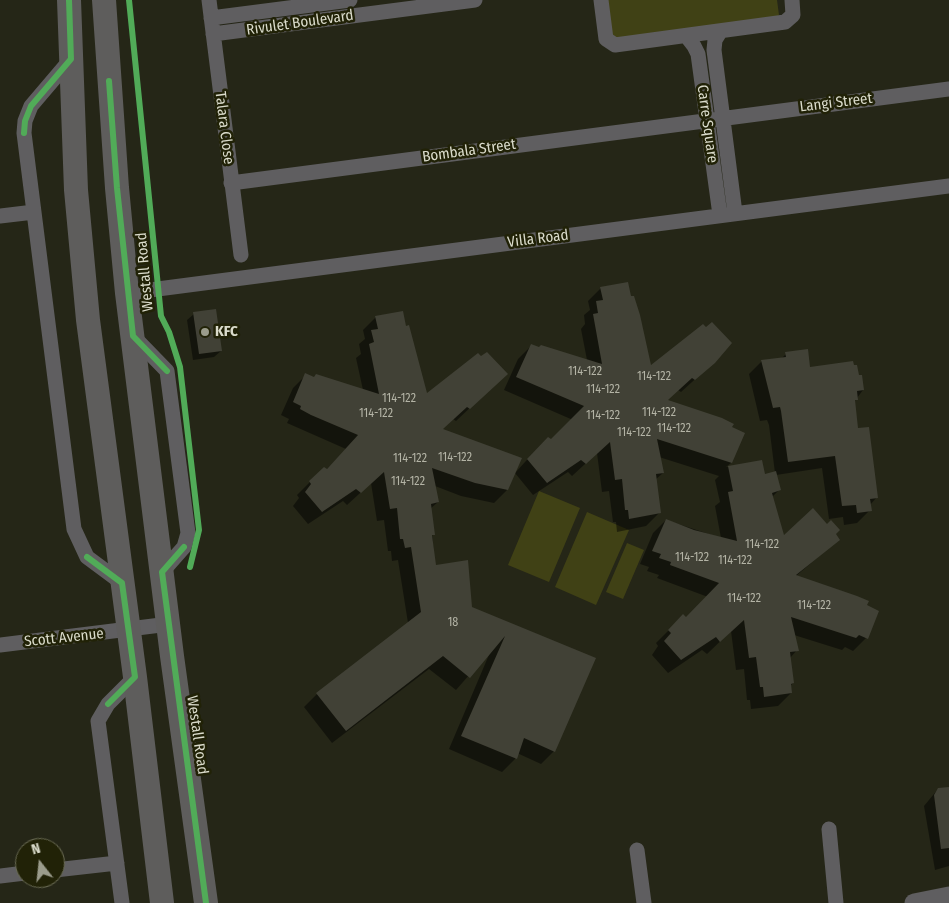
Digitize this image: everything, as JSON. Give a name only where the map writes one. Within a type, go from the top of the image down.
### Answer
[{"type":"main road","points":[[68,0],[76,190],[88,320],[135,677],[162,903]]},
{"type":"main road","name":"Westall Road","points":[[104,0],[117,188],[127,293],[162,572],[200,844],[206,903]]},
{"type":"main road","points":[[200,844],[221,903]]},
{"type":"street","name":"Talara Close","points":[[209,0],[241,255]]},
{"type":"street","name":"Rivulet Boulevard","points":[[211,18],[350,0]]},
{"type":"street","name":"Rivulet Boulevard","points":[[213,34],[431,3],[475,0]]},
{"type":"street","points":[[601,0],[605,34],[612,44],[686,37],[784,22],[792,15],[792,0]]},
{"type":"street","name":"Carre Square","points":[[720,32],[715,40],[714,50],[735,213]]},
{"type":"street","name":"Carre Square","points":[[686,37],[698,54],[720,215]]},
{"type":"street","points":[[71,59],[32,106],[25,121],[24,133],[74,529],[87,557],[122,583]]},
{"type":"street","name":"Langi Street","points":[[707,120],[949,89]]},
{"type":"street","name":"Bombala Street","points":[[231,184],[707,120]]},
{"type":"street","name":"Villa Road","points":[[127,293],[949,186]]},
{"type":"street","points":[[0,216],[34,212]]},
{"type":"street","points":[[133,336],[167,370],[188,533],[184,547],[162,572]]},
{"type":"street","name":"Scott Avenue","points":[[0,645],[128,631],[169,624]]},
{"type":"street","points":[[122,903],[98,721],[108,704],[135,677]]},
{"type":"street","points":[[829,829],[836,903]]},
{"type":"street","points":[[637,850],[644,903]]},
{"type":"street","points":[[65,869],[117,864]]},
{"type":"street","points":[[0,876],[15,874]]},
{"type":"street","points":[[914,903],[949,896]]},
{"type":"shaded area","points":[[604,0],[777,0],[779,15],[772,21],[615,40],[608,34]]},
{"type":"shaded area","points":[[539,491],[580,508],[549,582],[508,565]]},
{"type":"shaded area","points":[[587,512],[629,530],[596,605],[555,587]]},
{"type":"shaded area","points":[[627,543],[644,550],[623,599],[606,592]]},
{"type":"building","points":[[628,282],[631,296],[634,296],[640,315],[651,365],[703,324],[706,327],[712,322],[732,343],[715,363],[695,380],[692,378],[668,400],[722,418],[734,424],[732,427],[745,433],[732,463],[657,439],[664,473],[656,474],[661,513],[629,519],[628,510],[625,510],[622,479],[615,480],[610,442],[586,464],[581,460],[547,483],[527,459],[548,437],[551,439],[584,406],[516,377],[531,344],[539,347],[541,345],[602,364],[593,314],[598,313],[596,301],[603,300],[600,287]]},
{"type":"building","points":[[216,309],[222,351],[199,354],[193,312]]},
{"type":"building","points":[[403,311],[406,326],[409,325],[427,393],[478,353],[481,356],[487,352],[508,374],[470,409],[467,407],[443,429],[522,458],[508,490],[475,483],[432,468],[439,502],[431,504],[435,535],[432,535],[436,565],[468,560],[472,607],[596,658],[555,752],[524,738],[517,759],[461,736],[505,636],[470,678],[443,656],[346,731],[316,693],[421,612],[411,547],[405,548],[403,539],[400,539],[397,508],[390,509],[384,472],[361,493],[356,489],[322,512],[305,492],[311,484],[309,481],[324,467],[327,469],[358,435],[311,415],[300,409],[301,406],[293,402],[305,373],[314,377],[316,374],[379,394],[369,344],[374,342],[371,330],[378,329],[375,316]]},
{"type":"building","points":[[808,349],[810,367],[853,361],[854,365],[857,365],[859,375],[862,375],[864,390],[857,391],[858,400],[855,400],[858,428],[869,427],[878,498],[870,499],[872,511],[857,513],[856,505],[842,506],[835,456],[788,462],[780,407],[773,408],[761,360],[786,357],[785,352]]},
{"type":"building","points":[[762,460],[765,474],[776,471],[781,490],[772,493],[784,535],[813,508],[827,524],[831,520],[840,530],[836,534],[840,540],[796,575],[869,601],[867,605],[879,611],[868,639],[859,635],[856,638],[791,617],[799,651],[790,652],[794,683],[791,684],[792,693],[764,697],[763,687],[760,687],[756,657],[749,658],[744,620],[720,642],[716,637],[681,660],[664,641],[671,633],[668,630],[683,614],[686,617],[719,583],[670,565],[671,562],[659,558],[661,554],[652,551],[666,519],[694,530],[737,541],[728,492],[733,491],[728,466]]},
{"type":"building","points":[[949,787],[949,848],[941,849],[934,795],[938,788]]},
{"type":"cycle path","points":[[24,133],[25,121],[31,106],[71,59],[69,0]]},
{"type":"cycle path","points":[[129,0],[161,316],[169,332],[180,367],[199,530],[190,567]]},
{"type":"cycle path","points":[[109,81],[117,188],[133,336],[167,371]]},
{"type":"cycle path","points":[[184,547],[162,572],[206,903]]},
{"type":"cycle path","points":[[87,557],[122,583],[135,677],[108,704]]},
{"type":"place","name":"KFC","points":[[205,332]]}]
